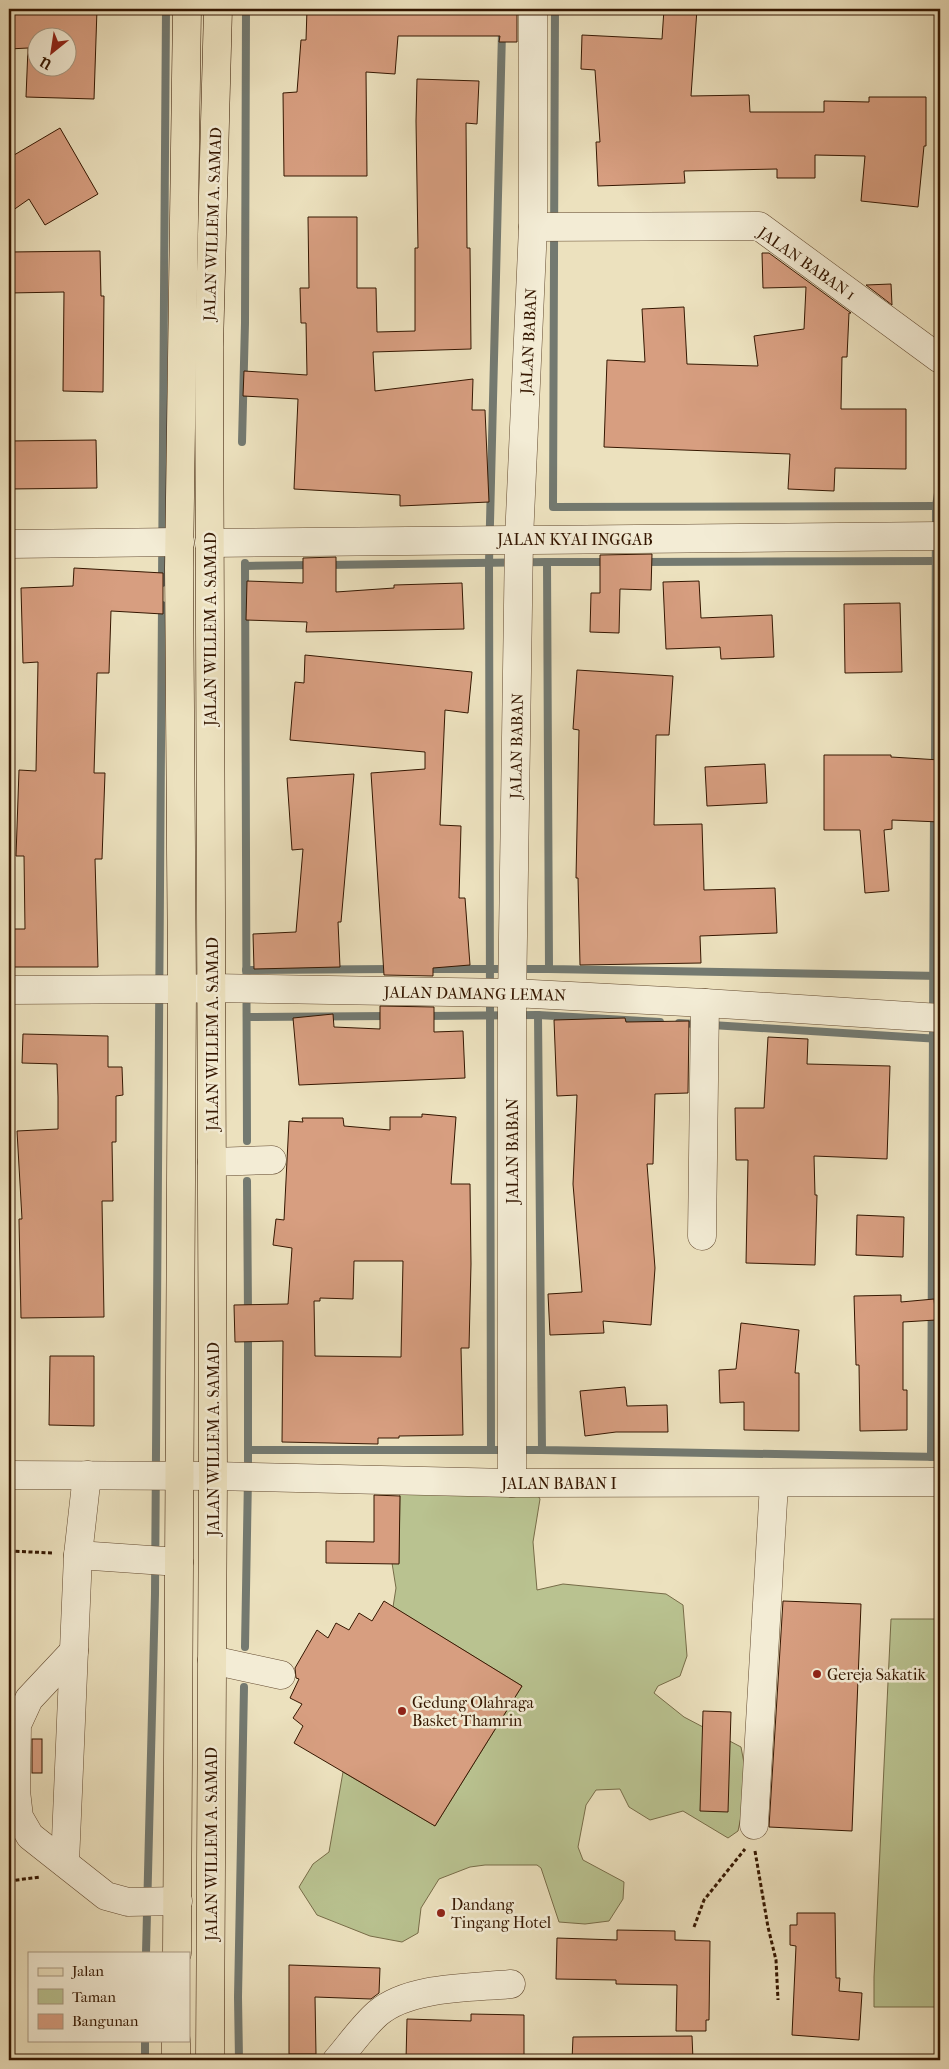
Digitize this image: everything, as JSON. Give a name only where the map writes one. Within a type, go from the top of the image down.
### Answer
[{"type":"main road","name":"JALAN WILLEM A. SAMAD","points":[[177,1952],[182,990],[180,542],[186,9]]},
{"type":"main road","name":"JALAN WILLEM A. SAMAD","points":[[210,2060],[213,1476],[209,347],[218,9]]},
{"type":"main road","points":[[176,2042],[176,2060]]},
{"type":"street","name":"JALAN BABAN","points":[[512,1483],[512,1008],[519,539],[534,227],[533,9]]},
{"type":"street","points":[[186,64],[217,66]]},
{"type":"street","name":"JALAN BABAN 1","points":[[534,227],[759,226],[940,359]]},
{"type":"street","name":"JALAN KYAI INGGAB","points":[[209,543],[940,536]]},
{"type":"street","points":[[9,544],[180,542]]},
{"type":"street","name":"JALAN DAMANG LEMAN","points":[[9,990],[182,990],[212,988],[512,1008],[704,1003],[940,1018]]},
{"type":"street","points":[[702,1236],[704,1003]]},
{"type":"street","points":[[212,1162],[272,1160]]},
{"type":"street","name":"JALAN BABAN I","points":[[9,1475],[213,1476],[512,1483],[774,1484],[940,1482]]},
{"type":"street","points":[[65,1863],[78,1555],[87,1475]]},
{"type":"street","points":[[754,1831],[774,1484]]},
{"type":"street","points":[[78,1555],[179,1562]]},
{"type":"street","points":[[74,1651],[29,1699],[17,1725],[16,1791],[19,1817],[30,1836],[106,1896],[128,1902],[178,1901]]},
{"type":"street","points":[[212,1660],[281,1675]]},
{"type":"street","points":[[337,2060],[378,2013],[401,1999],[428,1992],[511,1984]]},
{"type":"path","points":[[9,1551],[78,1555]]},
{"type":"path","points":[[694,1927],[704,1900],[754,1831]]},
{"type":"path","points":[[754,1831],[765,1912],[776,1960],[778,2000]]},
{"type":"green space","points":[[400,1484],[535,1491],[540,1499],[533,1542],[537,1590],[563,1584],[666,1594],[683,1605],[687,1656],[680,1676],[658,1686],[654,1693],[684,1717],[741,1747],[748,1784],[738,1831],[728,1838],[683,1811],[650,1820],[629,1807],[620,1789],[596,1790],[586,1805],[578,1847],[583,1860],[624,1882],[623,1899],[609,1921],[585,1924],[559,1922],[541,1868],[537,1865],[485,1865],[470,1867],[439,1879],[421,1908],[418,1933],[402,1942],[370,1936],[317,1915],[299,1887],[313,1864],[329,1852],[343,1772],[435,1826],[522,1686],[393,1607],[396,1588],[392,1563],[399,1563]]},
{"type":"green space","points":[[891,1619],[940,1619],[940,2007],[874,2007]]},
{"type":"building","points":[[9,9],[97,9],[94,99],[26,97],[28,48],[9,49]]},
{"type":"building","points":[[307,9],[517,9],[517,42],[499,42],[500,36],[398,36],[395,74],[366,72],[367,176],[284,176],[283,93],[297,92],[301,40],[306,40]]},
{"type":"building","points":[[664,9],[697,9],[691,96],[749,95],[750,112],[824,112],[824,101],[869,102],[869,97],[926,97],[926,146],[924,146],[918,207],[861,201],[865,156],[815,155],[815,178],[777,178],[777,169],[684,171],[685,183],[598,186],[596,142],[600,142],[595,70],[581,69],[582,35],[662,39]]},
{"type":"building","points":[[417,79],[479,81],[477,124],[466,123],[467,248],[470,248],[471,349],[373,352],[375,391],[473,379],[472,410],[485,410],[489,502],[400,506],[400,495],[294,489],[298,399],[243,396],[244,371],[307,375],[306,323],[301,323],[300,288],[309,288],[308,217],[357,217],[357,288],[376,288],[377,332],[415,331],[415,248],[418,248]]},
{"type":"building","points":[[60,128],[98,194],[45,225],[29,199],[9,213],[9,158]]},
{"type":"building","points":[[100,251],[101,296],[104,296],[103,392],[63,391],[64,292],[9,293],[9,252]]},
{"type":"building","points":[[762,253],[769,253],[851,313],[849,313],[847,357],[842,357],[841,409],[906,409],[906,469],[835,468],[834,491],[788,489],[790,454],[604,447],[607,360],[645,362],[642,309],[684,307],[687,364],[758,366],[754,336],[804,329],[806,287],[763,288]]},
{"type":"building","points":[[891,284],[892,305],[866,285]]},
{"type":"building","points":[[96,440],[97,488],[9,489],[9,441]]},
{"type":"building","points":[[652,554],[651,590],[620,589],[619,633],[590,632],[591,593],[600,593],[600,555]]},
{"type":"building","points":[[336,557],[336,592],[394,588],[394,585],[462,583],[464,629],[306,632],[307,622],[246,620],[247,581],[303,583],[303,558]]},
{"type":"building","points":[[74,568],[163,573],[163,614],[111,611],[109,673],[97,673],[94,773],[105,773],[102,859],[95,859],[98,967],[9,967],[9,929],[25,929],[24,856],[16,856],[19,770],[36,771],[38,662],[23,663],[21,588],[73,586]]},
{"type":"building","points":[[699,581],[701,618],[772,615],[774,657],[721,659],[720,647],[666,649],[663,582]]},
{"type":"building","points":[[900,603],[902,672],[845,673],[844,604]]},
{"type":"building","points":[[305,655],[472,672],[468,713],[445,710],[440,825],[461,826],[459,898],[465,898],[470,965],[433,968],[433,976],[384,975],[371,773],[425,769],[425,752],[290,740],[295,682],[304,683]]},
{"type":"building","points":[[577,670],[673,676],[669,735],[656,735],[654,825],[702,824],[704,890],[775,888],[777,933],[700,936],[701,963],[580,965],[578,878],[576,878],[579,730],[573,729]]},
{"type":"building","points":[[824,755],[891,755],[891,757],[940,760],[940,822],[892,820],[892,829],[884,830],[889,891],[865,893],[860,830],[824,830]]},
{"type":"building","points":[[765,764],[767,803],[707,806],[705,767]]},
{"type":"building","points":[[354,774],[341,922],[338,922],[340,967],[254,969],[253,934],[296,932],[303,849],[292,850],[287,778]]},
{"type":"building","points":[[380,1006],[434,1007],[434,1032],[463,1031],[465,1078],[299,1085],[293,1018],[333,1014],[334,1027],[380,1029]]},
{"type":"building","points":[[625,1018],[626,1022],[689,1021],[688,1093],[655,1094],[653,1164],[647,1164],[655,1268],[651,1325],[603,1321],[604,1333],[550,1335],[548,1294],[582,1292],[573,1184],[577,1095],[557,1096],[554,1020]]},
{"type":"building","points":[[23,1034],[108,1036],[108,1067],[122,1067],[123,1095],[116,1096],[116,1142],[112,1142],[113,1201],[102,1201],[104,1317],[21,1318],[19,1219],[22,1219],[17,1131],[58,1129],[57,1064],[22,1063]]},
{"type":"building","points":[[768,1037],[808,1039],[807,1064],[890,1066],[887,1159],[814,1156],[815,1195],[817,1195],[815,1265],[746,1263],[748,1160],[736,1160],[735,1108],[764,1108]]},
{"type":"building","points":[[422,1114],[456,1117],[451,1184],[470,1184],[469,1348],[461,1348],[463,1435],[378,1438],[378,1444],[282,1442],[283,1341],[235,1342],[234,1305],[288,1304],[292,1248],[273,1245],[276,1219],[284,1220],[289,1121],[303,1122],[302,1118],[343,1118],[344,1126],[390,1130],[390,1117],[422,1117]],"holes":[[[354,1261],[403,1261],[401,1357],[315,1356],[314,1301],[320,1301],[320,1298],[353,1299]]]},
{"type":"building","points":[[857,1215],[904,1217],[903,1257],[856,1255]]},
{"type":"building","points":[[901,1295],[901,1302],[934,1299],[936,1320],[903,1322],[903,1390],[907,1390],[907,1430],[860,1431],[859,1365],[856,1365],[854,1296]]},
{"type":"building","points":[[741,1323],[799,1330],[795,1373],[799,1373],[799,1431],[744,1430],[744,1402],[720,1403],[719,1370],[736,1369]]},
{"type":"building","points":[[50,1356],[94,1356],[94,1426],[49,1425]]},
{"type":"building","points":[[625,1387],[627,1406],[667,1405],[668,1432],[616,1432],[585,1436],[580,1391]]},
{"type":"building","points":[[374,1495],[400,1496],[399,1564],[326,1563],[326,1541],[374,1542]]},
{"type":"building","name":"Gedung Olahraga Basket Thamrin","points":[[384,1601],[522,1686],[435,1826],[294,1743],[303,1726],[293,1718],[302,1704],[290,1698],[299,1679],[296,1678],[295,1668],[317,1630],[328,1638],[336,1623],[349,1630],[359,1613],[372,1621]]},
{"type":"building","name":"Gereja Sakatik","points":[[783,1601],[861,1604],[852,1831],[769,1827]]},
{"type":"building","points":[[703,1711],[731,1712],[728,1812],[700,1811]]},
{"type":"building","points":[[32,1739],[42,1739],[42,1773],[32,1773]]},
{"type":"building","points":[[797,1913],[835,1913],[836,1978],[840,1978],[839,1991],[862,1993],[859,2040],[792,2035],[796,1946],[790,1945],[790,1925],[797,1925]]},
{"type":"building","points":[[617,1930],[675,1931],[675,1940],[710,1941],[709,2020],[706,2020],[706,2031],[676,2031],[677,1985],[616,1984],[616,1980],[556,1979],[557,1938],[617,1940]]},
{"type":"building","points":[[289,1965],[380,1968],[379,1993],[371,1999],[315,1997],[316,2054],[289,2054]]},
{"type":"building","points":[[471,2014],[524,2015],[524,2060],[406,2060],[407,2019],[471,2021]]},
{"type":"building","points":[[692,2036],[693,2060],[572,2060],[573,2037]]},
{"type":"waterway","points":[[162,583],[166,9]]},
{"type":"waterway","points":[[242,442],[245,323],[246,9]]},
{"type":"waterway","points":[[555,9],[553,507],[940,506]]},
{"type":"waterway","points":[[491,1450],[489,563],[502,32]]},
{"type":"waterway","points":[[935,770],[936,506],[940,480]]},
{"type":"waterway","points":[[641,562],[940,561]]},
{"type":"waterway","points":[[610,562],[547,562],[549,969],[940,976]]},
{"type":"waterway","points":[[326,565],[547,562]]},
{"type":"waterway","points":[[245,563],[247,1141]]},
{"type":"waterway","points":[[245,566],[312,565]]},
{"type":"waterway","points":[[146,1952],[155,1594],[162,605]]},
{"type":"waterway","points":[[931,1457],[934,812]]},
{"type":"waterway","points":[[246,970],[392,969]]},
{"type":"waterway","points":[[424,969],[549,969]]},
{"type":"waterway","points":[[425,1016],[538,1015]]},
{"type":"waterway","points":[[660,1022],[538,1015],[542,1450],[940,1457]]},
{"type":"waterway","points":[[247,1017],[388,1016]]},
{"type":"waterway","points":[[679,1023],[940,1039]]},
{"type":"waterway","points":[[247,1181],[248,1314]]},
{"type":"waterway","points":[[245,1647],[248,1333]]},
{"type":"waterway","points":[[248,1450],[542,1450]]},
{"type":"waterway","points":[[239,2060],[238,1997],[244,1687]]},
{"type":"waterway","points":[[145,2042],[145,2060]]},
{"type":"place","name":"Gereja Sakatik","points":[[817,1674]]},
{"type":"place","name":"Gedung Olahraga Basket Thamrin","points":[[402,1711]]},
{"type":"place","name":"Dandang Tingang Hotel","points":[[441,1913]]}]
